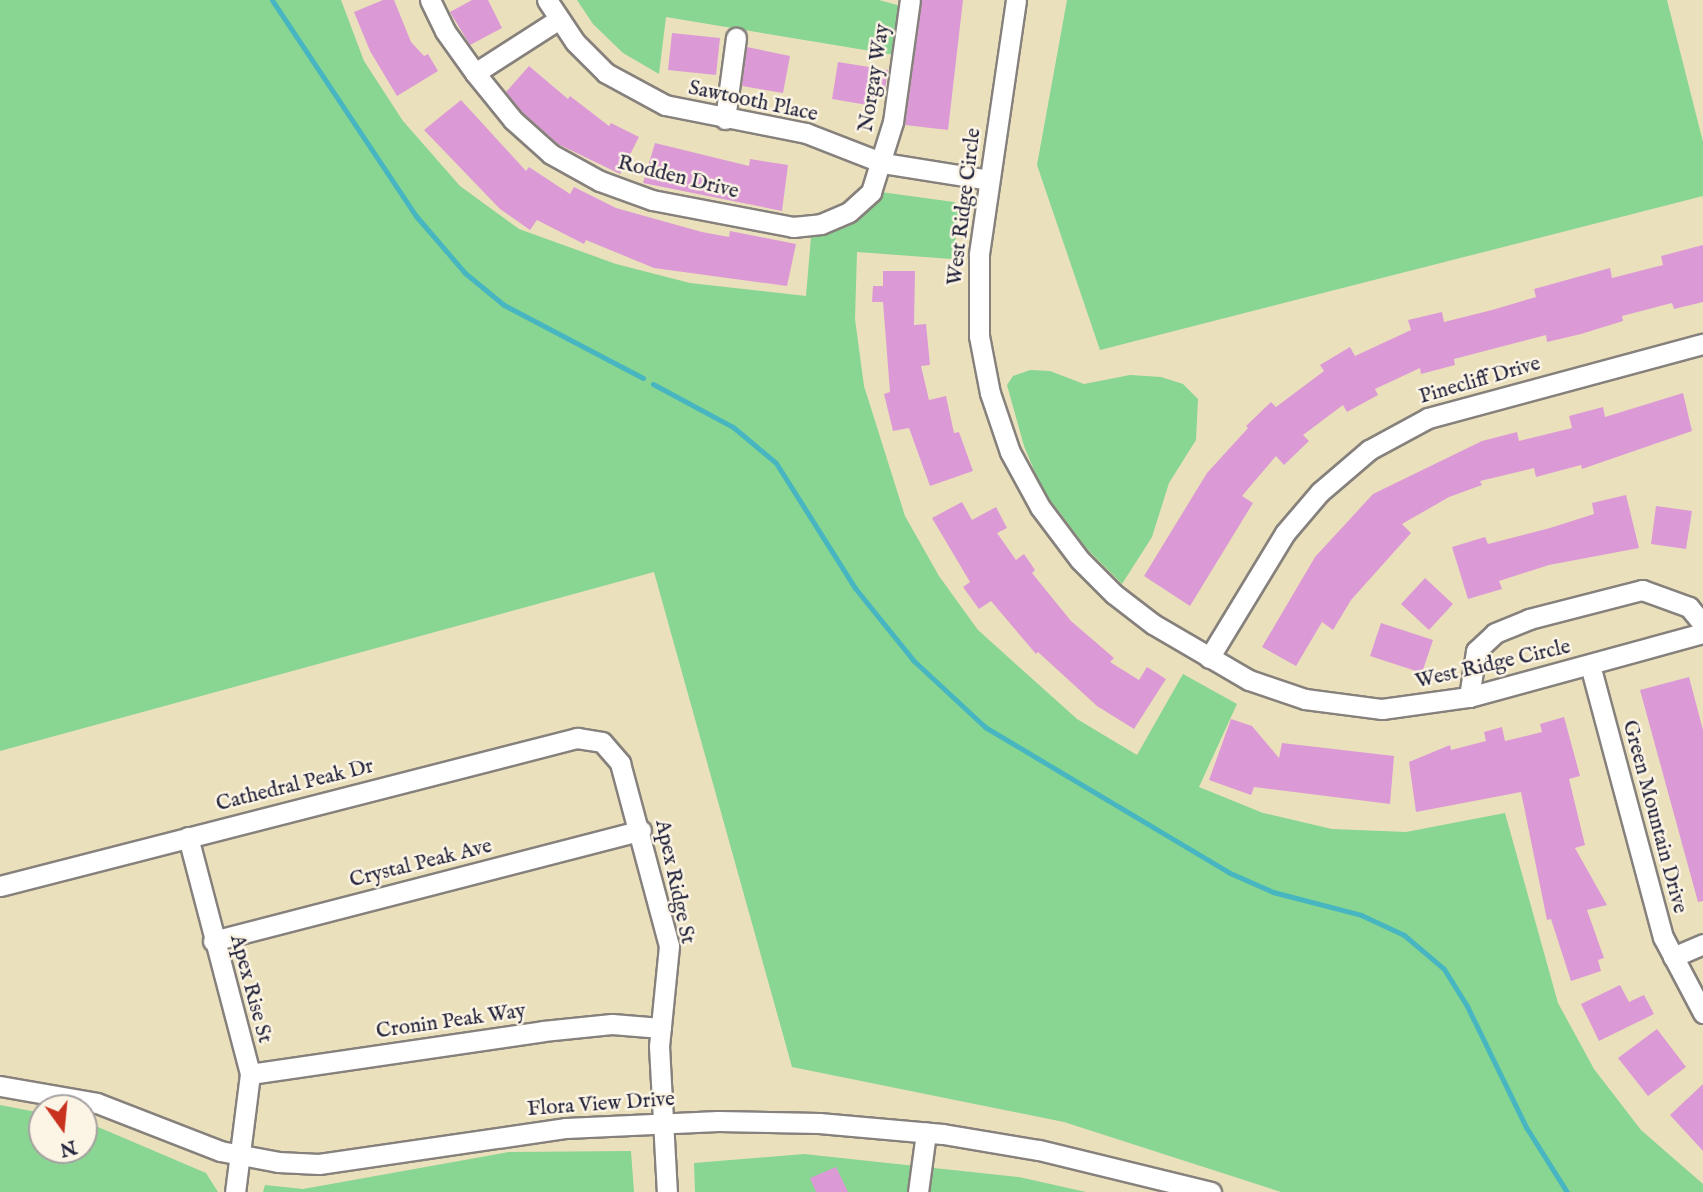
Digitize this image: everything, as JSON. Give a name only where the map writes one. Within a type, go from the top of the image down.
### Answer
[{"type":"street","name":"Rodden Drive","points":[[430,0],[445,31],[513,120],[551,154],[600,181],[652,200],[762,222],[821,224],[849,212],[871,192],[883,163]]},
{"type":"street","name":"Sawtooth Place","points":[[547,0],[559,19],[606,73],[633,91],[676,108],[806,133],[883,163],[989,180]]},
{"type":"street","name":"Norgay Way","points":[[883,163],[911,0]]},
{"type":"street","name":"West Ridge Circle","points":[[1016,0],[979,255],[979,336],[990,393],[1010,452],[1040,507],[1080,560],[1153,624],[1209,658],[1250,680],[1338,705],[1423,707],[1703,633]]},
{"type":"street","points":[[475,73],[559,19]]},
{"type":"street","points":[[726,119],[736,38]]},
{"type":"street","name":"Pinecliff Drive","points":[[1209,658],[1285,533],[1320,492],[1369,450],[1428,418],[1703,344]]},
{"type":"street","points":[[1469,697],[1476,651],[1495,633],[1529,619],[1642,590],[1689,607],[1703,624]]},
{"type":"street","name":"Green Mountain Drive","points":[[1590,665],[1656,914],[1673,957],[1703,1013]]},
{"type":"street","name":"Cathedral Peak Dr","points":[[0,886],[577,738],[602,742]]},
{"type":"street","name":"Apex Ridge St","points":[[602,742],[621,764],[641,830],[668,946],[660,1028],[667,1192]]},
{"type":"street","name":"Crystal Peak Ave","points":[[213,941],[641,830]]},
{"type":"street","name":"Apex Rise St","points":[[188,837],[213,941],[250,1074],[235,1192]]},
{"type":"street","points":[[1673,957],[1703,944]]},
{"type":"street","name":"Cronin Peak Way","points":[[250,1074],[543,1031],[612,1024],[660,1028]]},
{"type":"street","name":"Flora View Drive","points":[[0,1086],[97,1103],[241,1155],[319,1164],[531,1132],[664,1123],[819,1123],[926,1133],[1108,1163],[1211,1192]]},
{"type":"street","points":[[918,1192],[926,1133]]},
{"type":"green space","points":[[0,0],[341,0],[364,61],[403,121],[460,186],[519,229],[616,264],[690,283],[806,296],[811,237],[849,226],[872,208],[881,192],[954,202],[961,208],[952,259],[857,252],[855,319],[864,386],[905,516],[939,576],[978,630],[1077,719],[1137,755],[1183,674],[1237,704],[1199,787],[1263,813],[1332,829],[1406,832],[1505,813],[1558,1003],[1594,1069],[1641,1130],[1703,1184],[1703,1192],[1281,1192],[1064,1122],[792,1067],[654,572],[0,751]]},
{"type":"green space","points":[[577,0],[879,0],[901,6],[895,55],[666,17],[659,74],[623,53],[593,24]]},
{"type":"green space","points":[[1067,0],[1667,0],[1703,142],[1703,196],[1100,350],[1037,165]]},
{"type":"green space","points":[[1030,370],[1050,371],[1084,384],[1130,375],[1161,377],[1183,384],[1198,399],[1196,440],[1169,483],[1152,537],[1122,584],[1087,549],[1042,489],[1024,446],[1007,385],[1013,376]]},
{"type":"green space","points":[[0,1105],[28,1110],[28,1164],[98,1164],[98,1127],[206,1173],[218,1192],[0,1192]]},
{"type":"green space","points":[[631,1151],[634,1192],[263,1192],[265,1185],[303,1189],[509,1152]]},
{"type":"green space","points":[[804,1154],[1019,1177],[1086,1192],[695,1192],[694,1163]]},
{"type":"building","points":[[383,0],[394,0],[411,42],[424,56],[428,54],[438,71],[397,96],[370,51],[354,12]]},
{"type":"building","points":[[472,0],[488,0],[502,28],[470,45],[450,12]]},
{"type":"building","points":[[922,0],[963,0],[948,130],[905,125]]},
{"type":"building","points":[[672,33],[720,38],[716,75],[668,70]]},
{"type":"building","points":[[747,47],[790,56],[783,93],[742,86]]},
{"type":"building","points":[[838,62],[888,70],[885,89],[877,87],[873,106],[832,99]]},
{"type":"building","points":[[529,66],[568,99],[570,96],[609,126],[611,123],[639,137],[620,174],[558,144],[522,112],[506,92]]},
{"type":"building","points":[[461,100],[526,171],[529,167],[570,194],[574,187],[616,208],[702,232],[729,237],[730,231],[796,244],[787,286],[654,268],[586,240],[584,244],[537,220],[530,230],[500,209],[424,130]]},
{"type":"building","points":[[655,143],[749,166],[750,159],[788,165],[782,211],[643,183]]},
{"type":"building","points":[[1703,245],[1703,302],[1674,309],[1672,303],[1622,316],[1623,321],[1547,342],[1546,335],[1454,359],[1455,365],[1421,374],[1420,368],[1375,389],[1378,395],[1347,412],[1343,405],[1303,435],[1309,441],[1284,465],[1276,456],[1242,496],[1253,503],[1190,606],[1144,576],[1207,473],[1248,428],[1246,426],[1271,402],[1276,407],[1324,371],[1320,365],[1350,347],[1355,356],[1411,330],[1408,320],[1442,312],[1444,322],[1492,310],[1536,297],[1534,289],[1610,268],[1612,278],[1663,265],[1661,256]]},
{"type":"building","points":[[883,271],[915,271],[914,325],[926,324],[930,365],[921,366],[929,400],[946,396],[954,433],[959,432],[973,471],[930,486],[909,428],[893,431],[884,394],[890,392],[883,302],[872,302],[873,286],[883,286]]},
{"type":"building","points":[[1683,393],[1692,431],[1582,469],[1581,465],[1536,477],[1534,468],[1480,481],[1482,485],[1449,497],[1402,524],[1411,533],[1351,600],[1333,630],[1322,622],[1296,666],[1262,647],[1315,557],[1373,494],[1482,441],[1517,432],[1519,441],[1572,428],[1569,416],[1603,407],[1605,417]]},
{"type":"building","points":[[1626,495],[1639,548],[1549,565],[1499,581],[1502,589],[1468,599],[1452,547],[1485,537],[1488,544],[1550,528],[1594,514],[1592,503]]},
{"type":"building","points":[[962,502],[972,520],[996,507],[1007,528],[997,533],[1016,560],[1024,554],[1035,570],[1032,573],[1071,621],[1114,658],[1110,662],[1139,680],[1147,667],[1166,679],[1134,729],[1097,706],[1038,652],[1036,654],[991,601],[979,609],[963,587],[970,582],[932,518]]},
{"type":"building","points":[[1656,506],[1692,511],[1686,549],[1651,544]]},
{"type":"building","points":[[1425,578],[1453,604],[1429,630],[1401,604]]},
{"type":"building","points":[[1381,623],[1433,640],[1422,673],[1370,656]]},
{"type":"building","points":[[1689,677],[1703,730],[1703,901],[1698,902],[1640,690]]},
{"type":"building","points":[[1564,717],[1580,776],[1569,779],[1585,845],[1575,848],[1607,905],[1587,910],[1604,958],[1598,960],[1601,971],[1571,981],[1551,919],[1547,920],[1521,792],[1416,812],[1409,762],[1450,745],[1451,750],[1486,741],[1484,732],[1502,727],[1505,741],[1542,732],[1540,724]]},
{"type":"building","points":[[1231,719],[1252,726],[1279,758],[1282,743],[1394,756],[1390,804],[1254,787],[1251,795],[1209,780]]},
{"type":"building","points":[[1620,985],[1629,1002],[1644,995],[1654,1014],[1599,1041],[1581,1004]]},
{"type":"building","points":[[1657,1029],[1686,1067],[1648,1096],[1618,1058]]},
{"type":"building","points":[[1703,1084],[1703,1151],[1670,1115]]},
{"type":"building","points":[[836,1167],[848,1192],[816,1192],[810,1178]]},
{"type":"waterway","points":[[272,0],[416,216],[465,273],[504,305],[643,378]]},
{"type":"waterway","points":[[653,384],[733,427],[776,463],[855,588],[914,661],[985,727],[1230,873],[1273,892],[1361,915],[1404,935],[1444,969],[1467,1006],[1526,1127],[1567,1192]]}]
